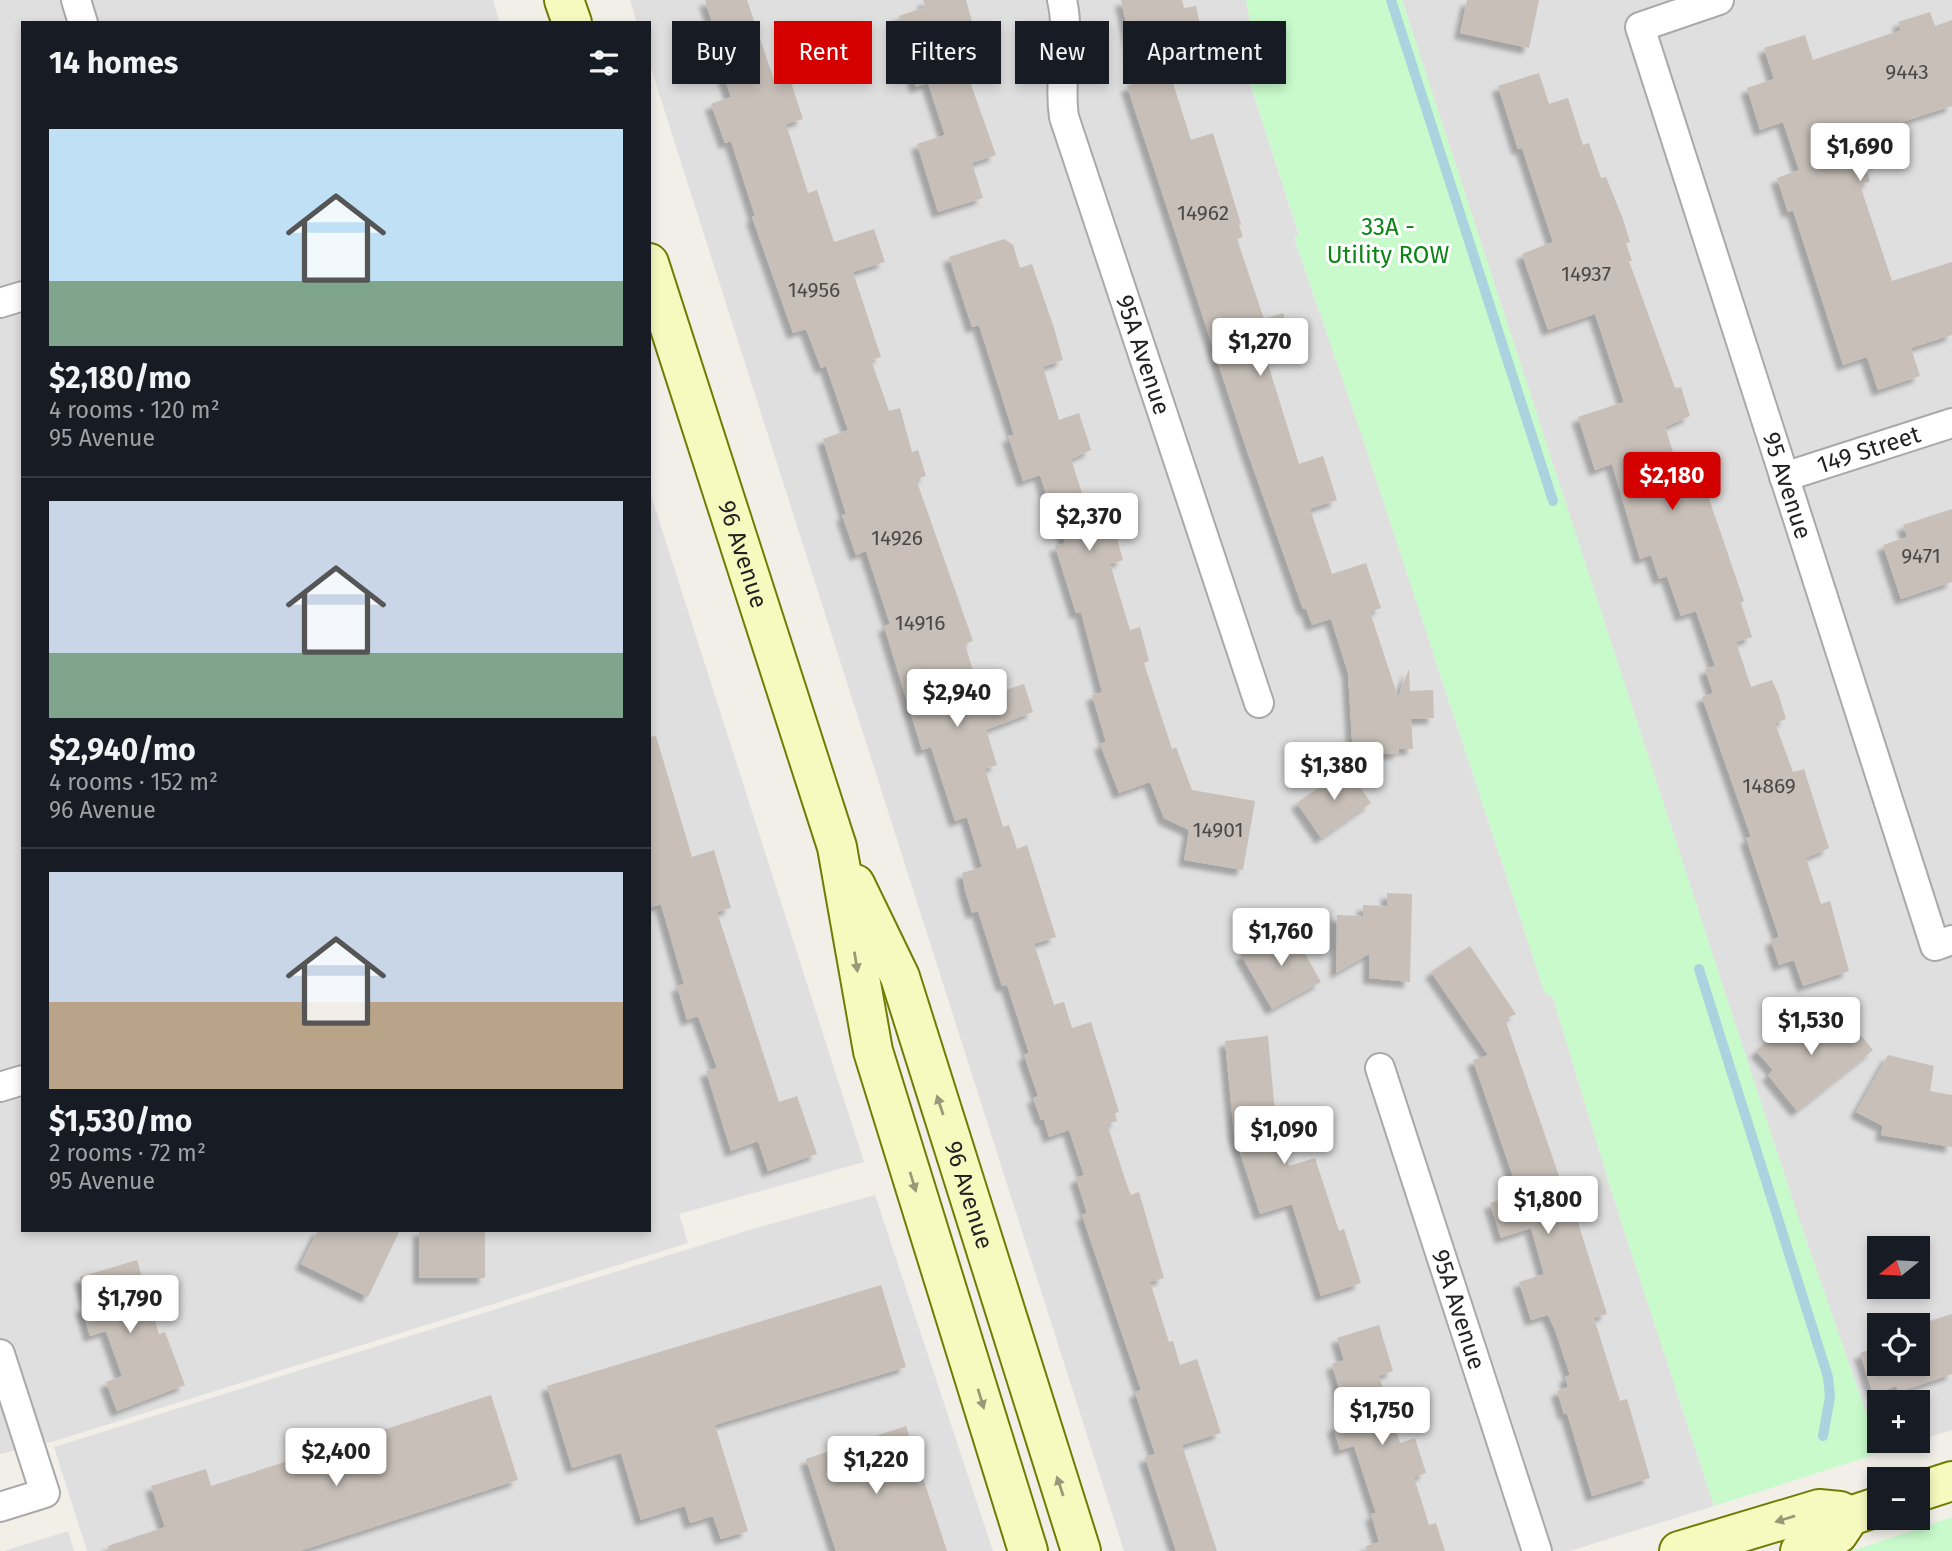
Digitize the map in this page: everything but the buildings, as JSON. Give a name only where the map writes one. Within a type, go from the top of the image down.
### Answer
[{"type":"main road","points":[[565,0],[571,21]]},
{"type":"main road","name":"96 Avenue","points":[[651,269],[837,847],[873,1051],[1028,1551]]},
{"type":"main road","name":"96 Avenue","points":[[837,847],[900,977],[1081,1551]]},
{"type":"main road","points":[[1930,1488],[1952,1481]]},
{"type":"main road","points":[[1679,1551],[1819,1509],[1865,1511]]},
{"type":"main road","points":[[1800,1551],[1838,1534],[1865,1511]]},
{"type":"street","points":[[76,0],[82,21]]},
{"type":"street","name":"95A Avenue","points":[[1062,0],[1067,34],[1061,92],[1064,117],[1259,704]]},
{"type":"street","name":"95 Avenue","points":[[1719,0],[1640,27],[1784,477],[1943,943]]},
{"type":"street","points":[[0,303],[21,297]]},
{"type":"street","name":"149 Street","points":[[1784,477],[1952,423]]},
{"type":"street","name":"95A Avenue","points":[[1380,1068],[1537,1551]]},
{"type":"street","points":[[0,1087],[21,1081]]},
{"type":"street","points":[[0,1354],[45,1493],[0,1507]]},
{"type":"shaded area","points":[[0,0],[493,0],[499,21],[21,21],[21,1232],[651,1232],[651,495],[864,1162],[679,1214],[688,1243],[55,1441],[0,1454]]},
{"type":"shaded area","points":[[630,0],[1246,0],[1250,21],[1123,21],[1123,84],[1250,84],[1299,236],[1294,238],[1359,427],[1544,991],[1553,998],[1618,1212],[1714,1506],[1570,1551],[1124,1551],[651,68],[651,21],[636,21]]},
{"type":"shaded area","points":[[1402,0],[1952,0],[1952,1430],[1930,1437],[1930,1390],[1867,1390],[1867,1416],[1798,1217]]},
{"type":"shaded area","points":[[875,1195],[993,1551],[87,1551],[54,1447],[756,1228]]},
{"type":"shaded area","points":[[68,1531],[74,1551],[4,1551]]},
{"type":"green space","name":"33A - Utility ROW","points":[[1246,0],[1402,0],[1798,1216],[1867,1415],[1867,1453],[1880,1453],[1714,1506],[1618,1212],[1553,998],[1544,991],[1359,427],[1294,238],[1299,235],[1250,84],[1286,84],[1286,21],[1250,21]]},
{"type":"green space","points":[[1952,1517],[1952,1551],[1852,1551],[1914,1530],[1930,1530],[1930,1524]]},
{"type":"waterway","points":[[1391,0],[1553,501]]},
{"type":"waterway","points":[[1699,969],[1828,1377],[1830,1397],[1823,1436]]}]
